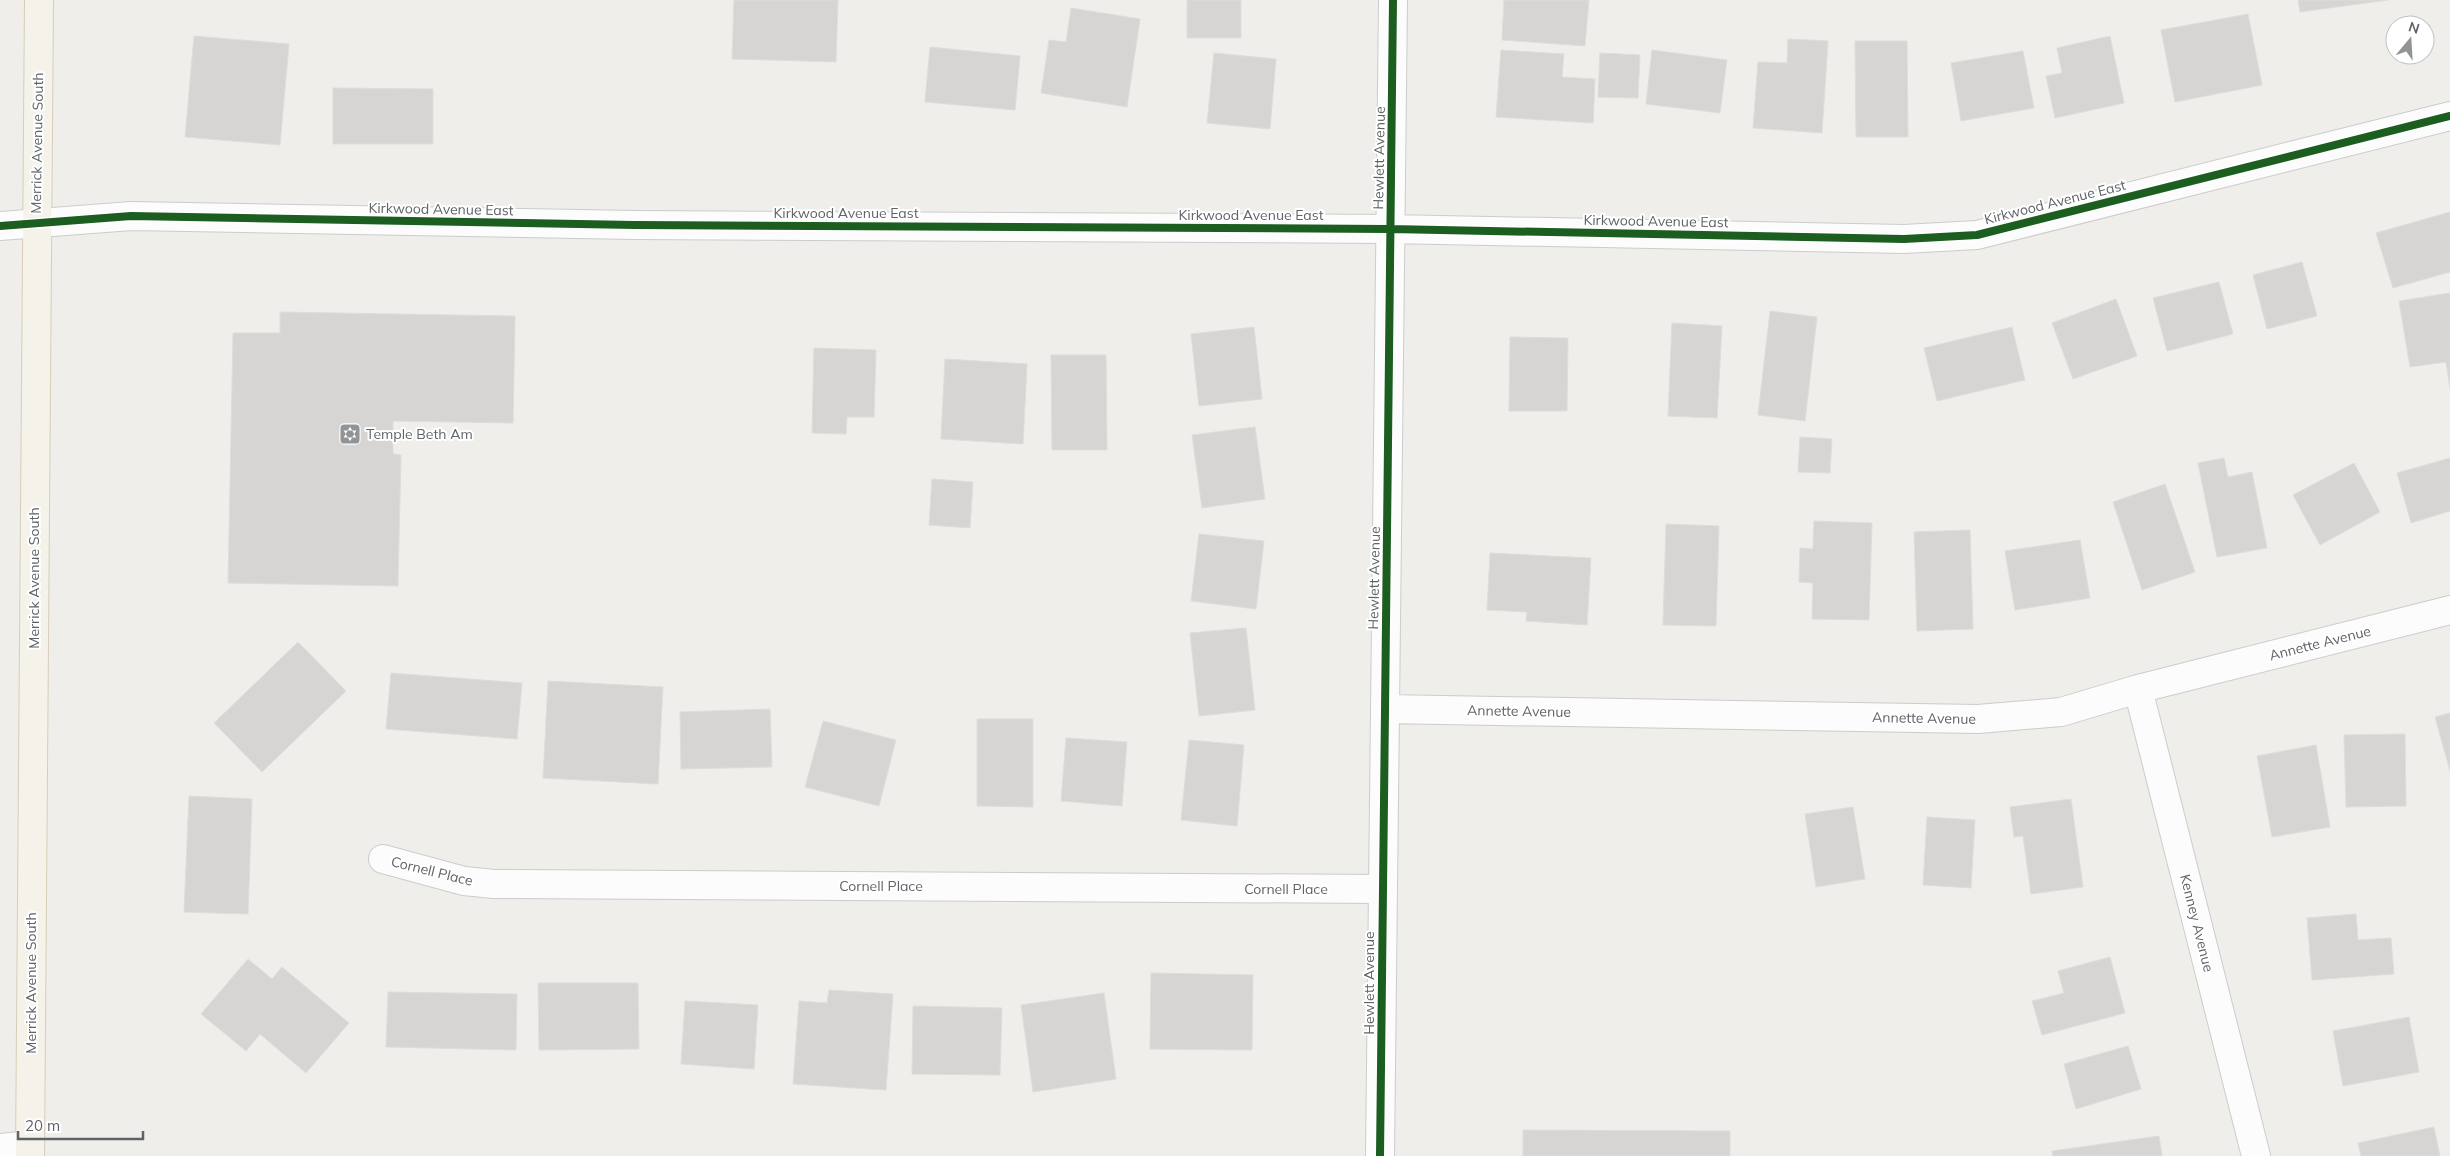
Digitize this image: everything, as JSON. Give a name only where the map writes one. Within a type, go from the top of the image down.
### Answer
[{"type":"main road","name":"Merrick Avenue South","points":[[30,1151],[39,0]]},
{"type":"street","name":"Hewlett Avenue","points":[[1380,1156],[1393,0]]},
{"type":"street","name":"Kirkwood Avenue East","points":[[0,226],[131,216],[653,225],[1390,229],[1904,238],[1978,235],[2450,116]]},
{"type":"street","name":"Annette Avenue","points":[[1386,709],[1978,719],[2061,712],[2138,689],[2450,610]]},
{"type":"street","name":"Kenney Avenue","points":[[2138,689],[2256,1156]]},
{"type":"street","name":"Cornell Place","points":[[383,859],[464,881],[494,884],[1382,890]]},
{"type":"street","points":[[0,1148],[30,1151]]},
{"type":"building","points":[[734,0],[838,0],[836,62],[732,59]]},
{"type":"building","points":[[1187,0],[1241,0],[1241,38],[1187,38]]},
{"type":"building","points":[[1504,0],[1589,0],[1585,46],[1502,40]]},
{"type":"building","points":[[2298,0],[2388,0],[2300,12]]},
{"type":"building","points":[[1071,8],[1140,19],[1127,107],[1041,93],[1049,40],[1066,42]]},
{"type":"building","points":[[2248,14],[2262,85],[2175,102],[2161,30]]},
{"type":"building","points":[[194,36],[289,44],[280,145],[185,137]]},
{"type":"building","points":[[2110,36],[2124,103],[2055,118],[2046,76],[2062,73],[2057,48]]},
{"type":"building","points":[[1788,39],[1828,41],[1822,133],[1753,128],[1758,62],[1787,63]]},
{"type":"building","points":[[1855,41],[1907,41],[1908,137],[1856,137]]},
{"type":"building","points":[[930,47],[1020,56],[1015,110],[925,102]]},
{"type":"building","points":[[1501,50],[1564,54],[1562,77],[1595,79],[1593,123],[1496,117]]},
{"type":"building","points":[[1652,50],[1727,60],[1720,113],[1646,104]]},
{"type":"building","points":[[2023,51],[2034,108],[1961,121],[1951,63]]},
{"type":"building","points":[[1214,53],[1276,59],[1270,129],[1207,123]]},
{"type":"building","points":[[1600,53],[1640,55],[1638,98],[1598,97]]},
{"type":"building","points":[[333,88],[433,89],[433,144],[333,144]]},
{"type":"building","points":[[2450,212],[2450,272],[2393,288],[2376,233]]},
{"type":"building","points":[[2302,262],[2317,316],[2267,329],[2253,275]]},
{"type":"building","points":[[2219,282],[2233,334],[2167,351],[2153,298]]},
{"type":"building","points":[[2450,293],[2450,389],[2446,362],[2410,367],[2399,301]]},
{"type":"building","points":[[2116,299],[2137,356],[2073,379],[2052,323]]},
{"type":"building","points":[[1770,311],[1817,317],[1805,421],[1758,415]]},
{"type":"building","points":[[280,312],[515,316],[513,423],[393,421],[393,454],[401,455],[398,586],[228,583],[233,333],[280,333]]},
{"type":"building","points":[[1672,323],[1722,326],[1717,418],[1668,416]]},
{"type":"building","points":[[1254,327],[1262,399],[1199,406],[1191,334]]},
{"type":"building","points":[[2012,327],[2025,380],[1937,401],[1924,348]]},
{"type":"building","points":[[1510,337],[1568,338],[1567,411],[1509,411]]},
{"type":"building","points":[[814,348],[876,350],[874,417],[847,417],[846,434],[812,433]]},
{"type":"building","points":[[1051,355],[1106,355],[1107,450],[1052,450]]},
{"type":"building","points":[[945,359],[1027,364],[1023,444],[941,439]]},
{"type":"building","points":[[1255,427],[1265,499],[1202,508],[1192,435]]},
{"type":"building","points":[[1800,437],[1832,439],[1830,473],[1798,472]]},
{"type":"building","points":[[2224,458],[2228,477],[2252,472],[2267,548],[2217,557],[2198,463]]},
{"type":"building","points":[[2450,458],[2450,511],[2411,523],[2397,473]]},
{"type":"building","points":[[2354,463],[2380,512],[2320,545],[2293,495]]},
{"type":"building","points":[[932,479],[973,482],[970,528],[929,525]]},
{"type":"building","points":[[2165,484],[2195,572],[2142,590],[2113,502]]},
{"type":"building","points":[[1814,521],[1872,523],[1869,620],[1812,619],[1813,583],[1799,582],[1800,548],[1813,549]]},
{"type":"building","points":[[1666,524],[1719,526],[1716,626],[1663,625]]},
{"type":"building","points":[[1970,530],[1973,629],[1917,631],[1914,532]]},
{"type":"building","points":[[1199,534],[1264,541],[1256,609],[1191,601]]},
{"type":"building","points":[[2080,540],[2090,598],[2015,610],[2005,551]]},
{"type":"building","points":[[1490,553],[1591,558],[1587,625],[1526,621],[1527,612],[1487,610]]},
{"type":"building","points":[[1246,628],[1255,710],[1199,716],[1190,633]]},
{"type":"building","points":[[298,642],[346,691],[262,772],[214,723]]},
{"type":"building","points":[[391,673],[522,683],[517,739],[386,729]]},
{"type":"building","points":[[548,681],[663,687],[658,784],[543,778]]},
{"type":"building","points":[[770,709],[772,767],[681,769],[680,712]]},
{"type":"building","points":[[2450,713],[2450,771],[2435,717]]},
{"type":"building","points":[[977,719],[1033,719],[1033,807],[977,806]]},
{"type":"building","points":[[823,721],[896,740],[879,806],[805,787]]},
{"type":"building","points":[[2405,734],[2406,806],[2346,807],[2344,735]]},
{"type":"building","points":[[1066,738],[1127,742],[1122,806],[1061,801]]},
{"type":"building","points":[[1189,740],[1244,745],[1237,826],[1181,820]]},
{"type":"building","points":[[2316,745],[2330,827],[2272,837],[2257,756]]},
{"type":"building","points":[[189,796],[252,799],[248,914],[184,912]]},
{"type":"building","points":[[2071,799],[2083,887],[2031,894],[2023,836],[2014,837],[2010,807]]},
{"type":"building","points":[[1853,807],[1865,879],[1816,887],[1805,814]]},
{"type":"building","points":[[1927,817],[1975,820],[1971,888],[1923,885]]},
{"type":"building","points":[[2356,914],[2358,940],[2391,938],[2394,974],[2312,980],[2307,918]]},
{"type":"building","points":[[2110,957],[2125,1013],[2042,1035],[2032,1001],[2064,993],[2058,971]]},
{"type":"building","points":[[248,959],[272,979],[282,967],[349,1023],[306,1073],[260,1034],[246,1051],[201,1014]]},
{"type":"building","points":[[1151,973],[1253,975],[1252,1050],[1150,1049]]},
{"type":"building","points":[[538,983],[638,983],[639,1049],[539,1050]]},
{"type":"building","points":[[829,990],[893,994],[886,1090],[793,1084],[799,1001],[827,1003]]},
{"type":"building","points":[[388,992],[517,994],[516,1050],[386,1047]]},
{"type":"building","points":[[1104,993],[1116,1079],[1033,1092],[1021,1005]]},
{"type":"building","points":[[685,1001],[758,1005],[754,1069],[681,1064]]},
{"type":"building","points":[[913,1006],[1002,1008],[1000,1075],[912,1074]]},
{"type":"building","points":[[2409,1017],[2419,1072],[2343,1086],[2333,1031]]},
{"type":"building","points":[[2128,1046],[2141,1089],[2076,1109],[2064,1064]]},
{"type":"building","points":[[2434,1127],[2440,1156],[2361,1156],[2358,1143]]},
{"type":"building","points":[[1523,1130],[1730,1131],[1730,1156],[1523,1156]]},
{"type":"building","points":[[2159,1136],[2162,1156],[2053,1156],[2052,1151]]},
{"type":"cycle path","points":[[1380,1156],[1393,0]]},
{"type":"cycle path","points":[[0,226],[131,216],[635,225],[1390,229],[1904,239],[1977,235],[2450,116]]},
{"type":"place","name":"Temple Beth Am","points":[[350,434]]}]
